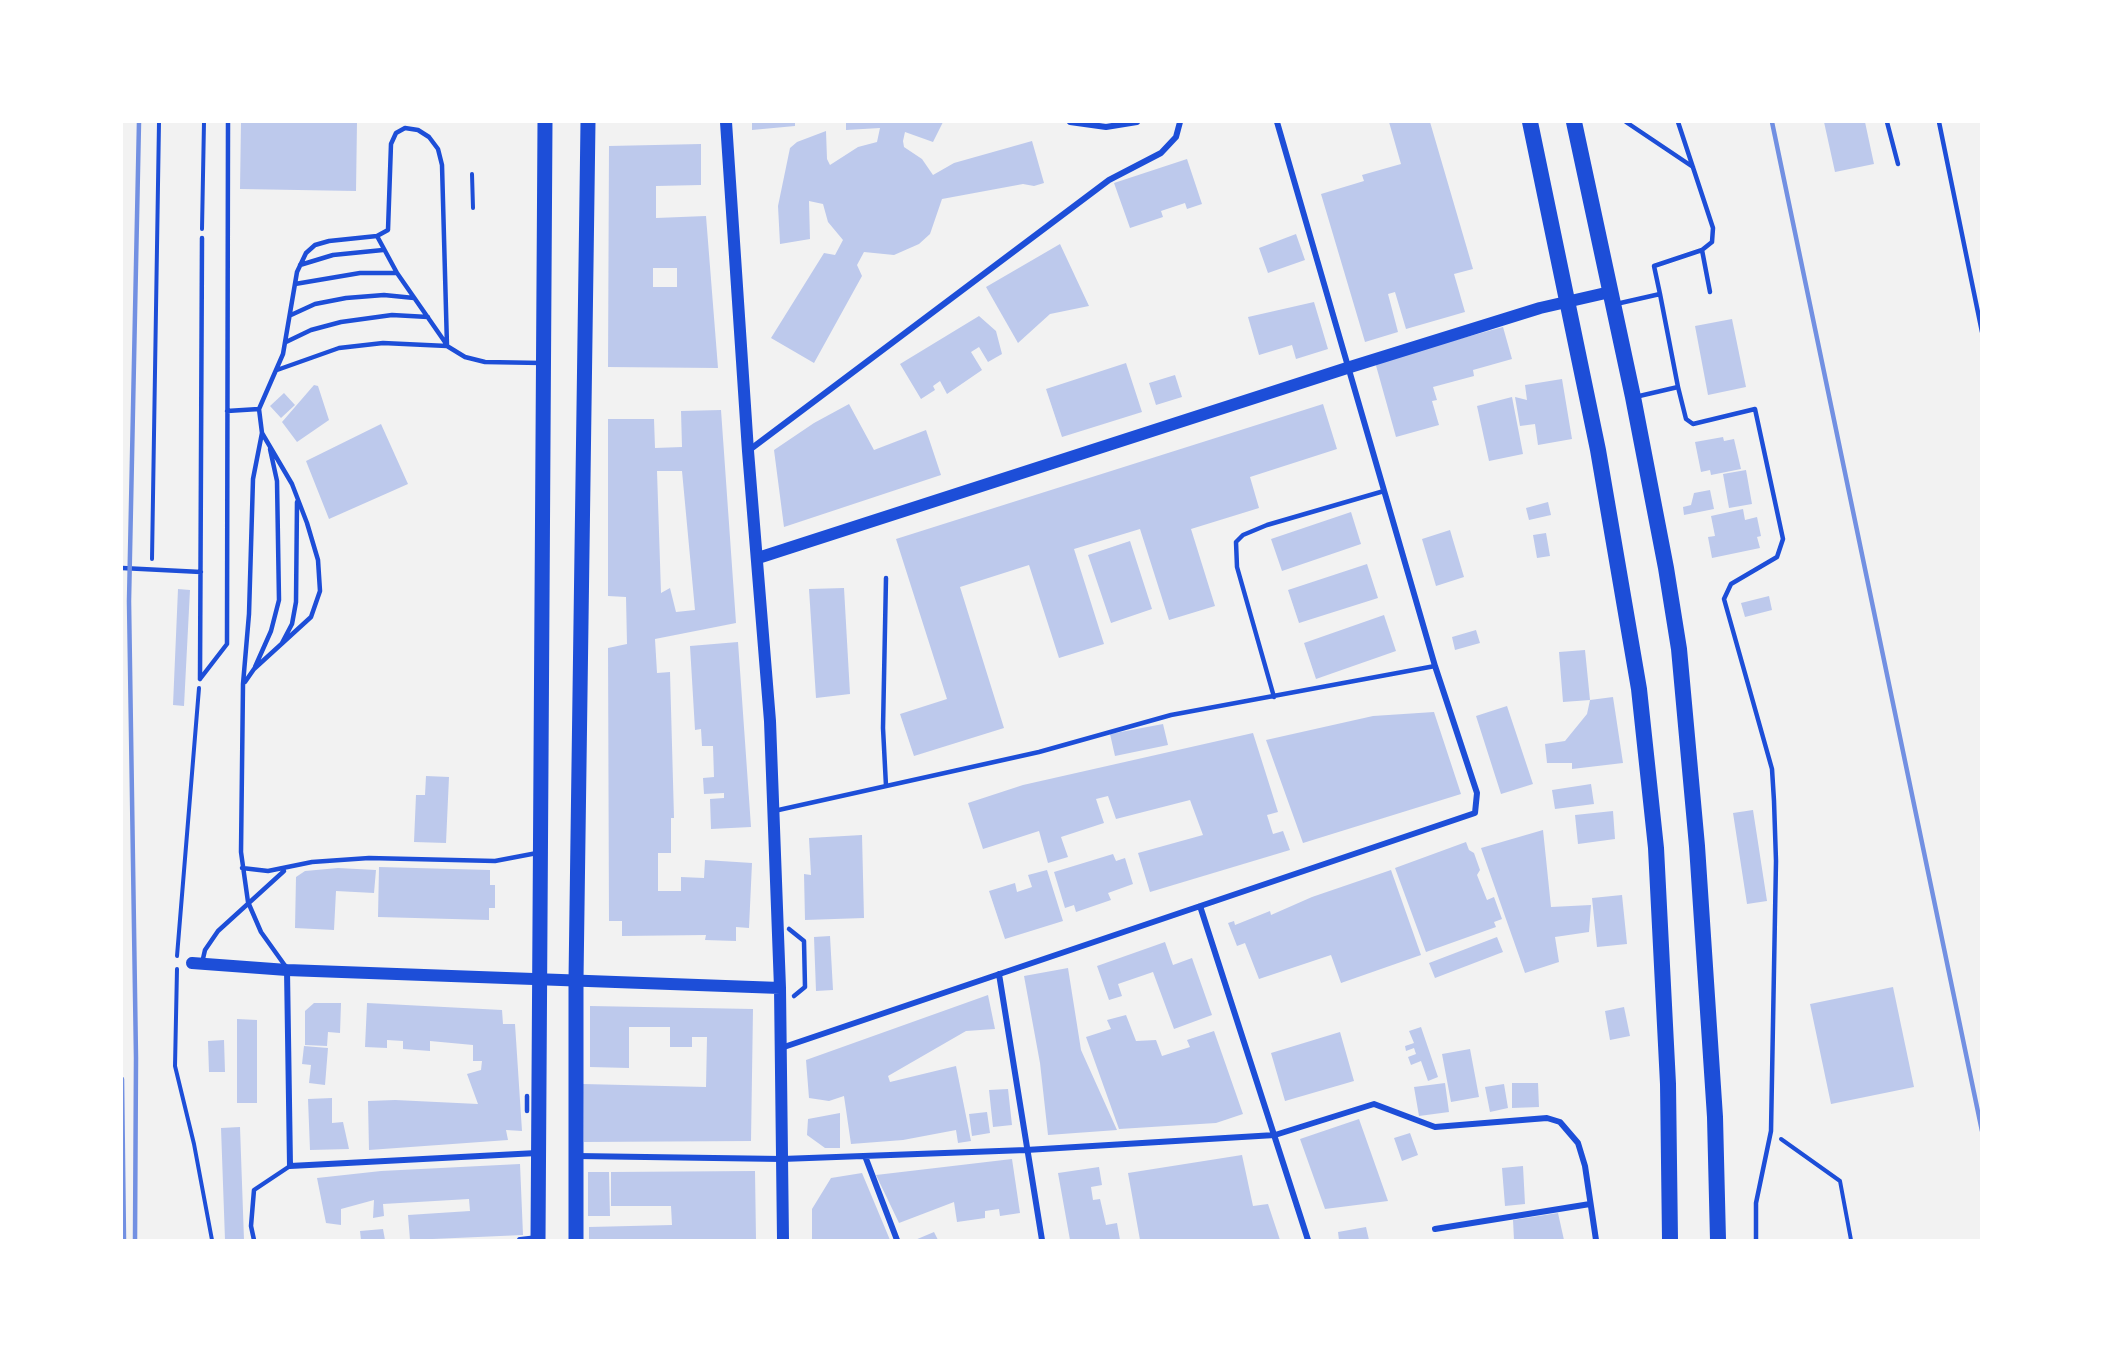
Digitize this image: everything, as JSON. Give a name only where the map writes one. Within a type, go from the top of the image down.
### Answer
[{"type":"highway","points":[[1530,122],[1568,302],[1622,586],[1645,741],[1658,872],[1668,1084],[1670,1240]]},
{"type":"highway","points":[[1574,122],[1633,397],[1666,568],[1683,686],[1697,846],[1715,1117],[1718,1240]]},
{"type":"main road","points":[[538,1239],[545,122]]},
{"type":"main road","points":[[576,1240],[576,979],[588,122]]},
{"type":"main road","points":[[726,122],[774,811],[780,988],[783,1240]]},
{"type":"main road","points":[[758,558],[1347,368],[1568,302],[1612,298]]},
{"type":"main road","points":[[197,963],[287,970],[780,988]]},
{"type":"street","points":[[1070,122],[1106,127],[1137,122]]},
{"type":"street","points":[[748,451],[1109,180],[1161,153],[1176,137],[1180,122]]},
{"type":"street","points":[[780,1048],[1475,813],[1477,793],[1435,666],[1276,122]]},
{"type":"street","points":[[1200,906],[1308,1240]]},
{"type":"street","points":[[287,970],[290,1166],[538,1153]]},
{"type":"street","points":[[999,974],[1042,1240]]},
{"type":"street","points":[[576,1156],[782,1159],[1026,1150],[1275,1135],[1374,1104],[1435,1127],[1547,1118],[1560,1122],[1572,1133],[1582,1152],[1596,1240]]},
{"type":"street","points":[[865,1156],[897,1240]]},
{"type":"street","points":[[1435,1229],[1590,1204]]},
{"type":"street","points":[[520,1240],[538,1239]]},
{"type":"lane","points":[[202,238],[200,679],[227,644],[228,122]]},
{"type":"lane","points":[[414,129],[416,122]]},
{"type":"lane","points":[[1626,122],[1693,167]]},
{"type":"lane","points":[[1678,122],[1714,235],[1708,246],[1702,250],[1654,266],[1686,419],[1694,424],[1755,409],[1783,539],[1777,557],[1731,584],[1724,599],[1772,769],[1776,861],[1771,1131],[1756,1203],[1756,1240]]},
{"type":"lane","points":[[1887,122],[1898,164]]},
{"type":"lane","points":[[1939,122],[1982,332]]},
{"type":"lane","points":[[287,970],[261,932],[248,902],[242,868],[243,684],[249,614],[253,479],[262,433],[259,409],[277,370],[286,342],[295,284],[300,265],[306,254],[320,244],[338,239],[377,236],[388,230],[392,140],[399,131],[414,129],[433,142],[442,165],[447,346]]},
{"type":"lane","points":[[377,236],[397,273],[447,346],[465,357],[485,362],[544,363]]},
{"type":"lane","points":[[300,265],[333,255],[383,250]]},
{"type":"lane","points":[[1702,250],[1710,291]]},
{"type":"lane","points":[[295,284],[360,273],[397,273]]},
{"type":"lane","points":[[1612,298],[1660,294]]},
{"type":"lane","points":[[291,315],[315,304],[346,298],[384,295],[414,298]]},
{"type":"lane","points":[[286,342],[319,328],[352,321],[392,315],[428,317]]},
{"type":"lane","points":[[277,370],[339,348],[372,343],[447,346]]},
{"type":"lane","points":[[1633,397],[1678,387]]},
{"type":"lane","points":[[227,411],[259,409]]},
{"type":"lane","points":[[254,669],[311,617],[320,591],[318,560],[297,495],[262,433]]},
{"type":"lane","points":[[243,684],[254,669],[271,631],[279,594],[277,481],[267,441]]},
{"type":"lane","points":[[1274,697],[1237,567],[1236,542],[1243,535],[1267,525],[1384,491]]},
{"type":"lane","points":[[279,648],[292,624],[296,602],[297,495]]},
{"type":"lane","points":[[122,568],[201,572]]},
{"type":"lane","points":[[886,578],[883,728],[886,786]]},
{"type":"lane","points":[[774,811],[1039,752],[1172,715],[1435,666]]},
{"type":"lane","points":[[242,868],[268,871],[312,862],[369,858],[506,860],[540,852]]},
{"type":"lane","points":[[197,963],[212,938],[286,869]]},
{"type":"lane","points":[[789,929],[804,941],[805,987],[794,996]]},
{"type":"lane","points":[[527,1096],[527,1111]]},
{"type":"lane","points":[[254,1240],[251,1226],[254,1190],[290,1166]]},
{"type":"path","points":[[152,570],[159,122]]},
{"type":"path","points":[[202,238],[204,122]]},
{"type":"path","points":[[472,174],[473,208]]},
{"type":"path","points":[[1771,1131],[1840,1181],[1851,1240]]},
{"type":"building","points":[[241,122],[357,122],[356,191],[240,189]]},
{"type":"building","points":[[752,122],[795,122],[795,126],[752,130]]},
{"type":"building","points":[[846,122],[943,122],[933,142],[905,132],[903,141],[904,147],[922,159],[933,175],[954,163],[1032,141],[1044,183],[1034,186],[1023,184],[942,199],[930,234],[919,244],[894,255],[864,252],[857,265],[862,276],[814,363],[771,338],[824,253],[835,255],[843,240],[828,222],[823,204],[809,201],[810,239],[780,244],[778,206],[790,148],[797,142],[826,131],[827,159],[830,165],[858,147],[877,142],[880,128],[846,130]]},
{"type":"building","points":[[1389,122],[1430,122],[1473,269],[1454,274],[1465,312],[1406,329],[1395,292],[1388,294],[1398,332],[1365,342],[1321,194],[1364,181],[1362,175],[1401,164]]},
{"type":"building","points":[[1824,122],[1865,122],[1874,164],[1835,172]]},
{"type":"building","points":[[701,144],[701,185],[656,186],[656,218],[706,216],[718,368],[608,367],[609,146]],"holes":[[[653,268],[677,268],[677,287],[653,287]]]},
{"type":"building","points":[[1187,159],[1202,204],[1187,209],[1185,203],[1161,211],[1163,217],[1130,228],[1114,183]]},
{"type":"building","points":[[1296,234],[1305,260],[1268,273],[1259,248]]},
{"type":"building","points":[[1060,244],[1089,306],[1050,314],[1018,343],[986,287]]},
{"type":"building","points":[[1314,302],[1328,349],[1296,359],[1292,345],[1259,355],[1248,317]]},
{"type":"building","points":[[979,316],[996,331],[1002,354],[988,362],[979,347],[971,352],[982,370],[947,394],[940,381],[933,386],[935,390],[921,399],[900,364]]},
{"type":"building","points":[[1732,319],[1746,387],[1708,395],[1695,326]]},
{"type":"building","points":[[1503,327],[1512,359],[1473,370],[1474,376],[1433,387],[1437,400],[1432,401],[1439,425],[1396,437],[1375,362]]},
{"type":"building","points":[[1126,363],[1142,412],[1062,437],[1046,389]]},
{"type":"building","points":[[1175,375],[1182,397],[1156,405],[1149,383]]},
{"type":"building","points":[[1562,379],[1572,439],[1538,445],[1535,424],[1520,426],[1515,397],[1527,400],[1525,385]]},
{"type":"building","points":[[314,385],[318,386],[329,420],[297,442],[282,422]]},
{"type":"building","points":[[284,393],[295,405],[281,418],[270,406]]},
{"type":"building","points":[[1512,397],[1523,454],[1489,461],[1477,406]]},
{"type":"building","points":[[849,404],[874,450],[926,430],[941,475],[784,527],[774,450],[814,423]]},
{"type":"building","points":[[1323,404],[1337,449],[1250,477],[1259,508],[1191,529],[1215,606],[1169,620],[1140,529],[1074,549],[1104,644],[1059,658],[1029,565],[960,587],[1004,728],[914,756],[900,714],[947,699],[896,539]]},
{"type":"building","points":[[721,410],[736,623],[655,639],[657,673],[670,672],[674,818],[671,818],[671,853],[658,853],[658,891],[681,891],[681,877],[704,878],[705,860],[752,863],[749,928],[736,927],[736,941],[705,940],[706,935],[622,936],[622,921],[609,921],[608,648],[627,644],[626,597],[608,596],[608,419],[654,419],[655,448],[682,447],[681,411]],"holes":[[[657,471],[682,471],[695,610],[676,612],[670,588],[661,593]]]},
{"type":"building","points":[[381,424],[408,484],[329,519],[306,461]]},
{"type":"building","points":[[1723,437],[1724,441],[1734,439],[1741,469],[1711,475],[1710,470],[1701,472],[1695,442]]},
{"type":"building","points":[[1746,470],[1752,504],[1729,508],[1723,474]]},
{"type":"building","points":[[1710,490],[1714,509],[1684,515],[1683,507],[1691,505],[1694,493]]},
{"type":"building","points":[[1548,502],[1551,515],[1529,520],[1526,508]]},
{"type":"building","points":[[1743,509],[1745,520],[1757,517],[1761,536],[1757,537],[1760,548],[1712,558],[1708,537],[1715,536],[1711,516]]},
{"type":"building","points":[[1351,512],[1361,544],[1282,571],[1271,539]]},
{"type":"building","points":[[1450,530],[1464,577],[1436,586],[1422,539]]},
{"type":"building","points":[[1546,533],[1550,556],[1537,558],[1533,535]]},
{"type":"building","points":[[1130,541],[1152,609],[1111,623],[1088,555]]},
{"type":"building","points":[[1367,564],[1378,598],[1299,623],[1288,590]]},
{"type":"building","points":[[844,588],[850,694],[816,698],[809,589]]},
{"type":"building","points":[[178,589],[190,590],[184,706],[173,705]]},
{"type":"building","points":[[1769,596],[1772,610],[1745,617],[1741,603]]},
{"type":"building","points":[[1384,615],[1396,651],[1316,679],[1304,643]]},
{"type":"building","points":[[1476,630],[1480,643],[1455,650],[1452,637]]},
{"type":"building","points":[[738,642],[751,827],[711,829],[710,799],[724,798],[724,793],[704,794],[703,778],[714,777],[713,746],[702,746],[701,729],[695,730],[690,646]]},
{"type":"building","points":[[1585,650],[1590,700],[1563,702],[1559,652]]},
{"type":"building","points":[[1613,697],[1623,763],[1572,769],[1572,763],[1547,763],[1545,744],[1565,741],[1587,714],[1590,700]]},
{"type":"building","points":[[1507,706],[1533,784],[1501,794],[1476,716]]},
{"type":"building","points":[[1434,712],[1461,794],[1303,843],[1266,740],[1373,716]]},
{"type":"building","points":[[1163,724],[1168,745],[1115,756],[1110,734]]},
{"type":"building","points":[[1253,733],[1278,812],[1267,815],[1273,834],[1283,831],[1290,850],[1150,892],[1138,853],[1203,835],[1190,800],[1116,819],[1108,796],[1096,799],[1104,823],[1061,837],[1068,857],[1048,863],[1039,831],[983,849],[968,803],[1023,785]]},
{"type":"building","points":[[426,776],[449,777],[446,843],[414,842],[416,795],[425,795]]},
{"type":"building","points":[[1591,784],[1594,804],[1555,809],[1552,790]]},
{"type":"building","points":[[1753,810],[1767,901],[1747,904],[1733,813]]},
{"type":"building","points":[[1613,811],[1615,839],[1578,844],[1575,815]]},
{"type":"building","points":[[1543,830],[1551,907],[1591,905],[1589,932],[1555,937],[1559,962],[1525,973],[1481,848]]},
{"type":"building","points":[[862,835],[864,918],[805,920],[804,874],[811,875],[809,838]]},
{"type":"building","points":[[1466,842],[1469,850],[1474,853],[1480,870],[1477,875],[1487,900],[1494,897],[1502,919],[1494,922],[1496,927],[1426,952],[1395,868]]},
{"type":"building","points":[[1113,854],[1116,861],[1125,858],[1133,884],[1108,893],[1111,900],[1076,912],[1074,905],[1065,908],[1054,872]]},
{"type":"building","points":[[379,867],[490,870],[490,885],[495,885],[495,908],[489,908],[489,920],[378,917]]},
{"type":"building","points":[[338,868],[376,870],[374,893],[336,891],[334,930],[295,928],[296,877],[305,871]]},
{"type":"building","points":[[1047,870],[1063,921],[1005,939],[989,891],[1015,883],[1017,892],[1032,887],[1028,875]]},
{"type":"building","points":[[1391,870],[1421,955],[1341,983],[1331,955],[1259,979],[1245,943],[1237,946],[1228,923],[1234,921],[1235,925],[1270,911],[1271,915],[1312,897]]},
{"type":"building","points":[[1622,895],[1627,944],[1597,947],[1592,898]]},
{"type":"building","points":[[830,936],[833,990],[816,991],[814,937]]},
{"type":"building","points":[[1497,937],[1503,952],[1435,978],[1429,963]]},
{"type":"building","points":[[1165,942],[1173,965],[1192,958],[1212,1015],[1174,1029],[1153,972],[1118,984],[1122,996],[1109,1000],[1097,966]]},
{"type":"building","points":[[1068,968],[1081,1050],[1117,1130],[1048,1135],[1040,1063],[1024,976]]},
{"type":"building","points":[[1893,987],[1914,1087],[1831,1104],[1810,1004]]},
{"type":"building","points":[[988,995],[995,1029],[966,1031],[888,1076],[890,1082],[956,1066],[971,1141],[958,1143],[956,1130],[903,1140],[851,1144],[844,1096],[829,1101],[809,1098],[806,1060]]},
{"type":"building","points":[[314,1003],[341,1003],[340,1033],[328,1032],[327,1046],[305,1045],[305,1011]]},
{"type":"building","points":[[367,1003],[502,1010],[503,1024],[515,1024],[522,1131],[506,1130],[508,1140],[369,1150],[368,1101],[478,1104],[467,1074],[481,1070],[482,1061],[473,1061],[473,1045],[430,1041],[430,1051],[403,1049],[403,1041],[387,1040],[387,1048],[365,1047]]},
{"type":"building","points":[[590,1006],[753,1009],[751,1141],[584,1142],[583,1084],[706,1087],[707,1037],[692,1037],[692,1047],[670,1047],[670,1027],[629,1027],[629,1068],[590,1067]]},
{"type":"building","points":[[1624,1007],[1630,1036],[1610,1040],[1605,1011]]},
{"type":"building","points":[[1126,1015],[1136,1041],[1156,1040],[1162,1056],[1190,1047],[1187,1040],[1214,1031],[1243,1114],[1216,1123],[1119,1129],[1086,1037],[1111,1029],[1107,1020]]},
{"type":"building","points":[[237,1019],[257,1020],[257,1103],[237,1103]]},
{"type":"building","points":[[1421,1027],[1438,1077],[1428,1081],[1421,1061],[1411,1065],[1408,1057],[1416,1054],[1414,1048],[1406,1051],[1405,1046],[1414,1043],[1409,1031]]},
{"type":"building","points":[[1340,1032],[1354,1081],[1285,1101],[1271,1053]]},
{"type":"building","points":[[224,1040],[225,1072],[209,1072],[208,1041]]},
{"type":"building","points":[[304,1046],[328,1048],[325,1085],[309,1083],[311,1065],[302,1064]]},
{"type":"building","points":[[1470,1049],[1479,1097],[1451,1102],[1442,1054]]},
{"type":"building","points":[[1445,1083],[1449,1112],[1419,1116],[1414,1087]]},
{"type":"building","points":[[1512,1083],[1538,1083],[1539,1107],[1512,1108]]},
{"type":"building","points":[[1504,1084],[1508,1108],[1490,1112],[1485,1087]]},
{"type":"building","points":[[1008,1089],[1012,1125],[993,1127],[989,1090]]},
{"type":"building","points":[[332,1098],[332,1123],[343,1122],[349,1149],[310,1150],[308,1099]]},
{"type":"building","points":[[987,1112],[990,1133],[972,1136],[969,1114]]},
{"type":"building","points":[[840,1113],[840,1148],[825,1148],[807,1135],[808,1119]]},
{"type":"building","points":[[1359,1119],[1388,1201],[1325,1209],[1300,1139]]},
{"type":"building","points":[[240,1127],[244,1240],[225,1240],[221,1128]]},
{"type":"building","points":[[1410,1133],[1418,1155],[1402,1161],[1394,1138]]},
{"type":"building","points":[[1242,1155],[1253,1206],[1268,1204],[1280,1240],[1140,1240],[1128,1173]]},
{"type":"building","points":[[1012,1159],[1020,1213],[1000,1216],[999,1209],[985,1211],[985,1218],[957,1222],[954,1202],[899,1223],[876,1175]]},
{"type":"building","points":[[520,1164],[523,1235],[410,1240],[408,1215],[470,1211],[469,1199],[383,1204],[384,1216],[373,1218],[374,1200],[341,1209],[341,1225],[326,1223],[317,1178],[381,1171]]},
{"type":"building","points":[[1523,1166],[1525,1204],[1505,1206],[1502,1168]]},
{"type":"building","points":[[1099,1167],[1102,1185],[1091,1187],[1093,1200],[1100,1199],[1106,1225],[1117,1223],[1120,1240],[1070,1240],[1058,1173]]},
{"type":"building","points":[[755,1171],[756,1240],[589,1240],[589,1227],[672,1225],[671,1206],[611,1206],[611,1172]]},
{"type":"building","points":[[588,1172],[609,1172],[610,1216],[588,1216]]},
{"type":"building","points":[[862,1173],[890,1240],[812,1240],[812,1209],[831,1178]]},
{"type":"building","points":[[1558,1213],[1564,1240],[1514,1240],[1513,1220]]},
{"type":"building","points":[[1366,1227],[1369,1240],[1339,1240],[1338,1232]]},
{"type":"building","points":[[383,1229],[385,1240],[361,1240],[360,1231]]},
{"type":"building","points":[[934,1232],[938,1240],[915,1240]]},
{"type":"railway","points":[[135,1240],[136,1058],[129,601],[139,122]]},
{"type":"railway","points":[[1772,122],[1982,1131]]},
{"type":"railway","points":[[122,1079],[124,1240]]}]
